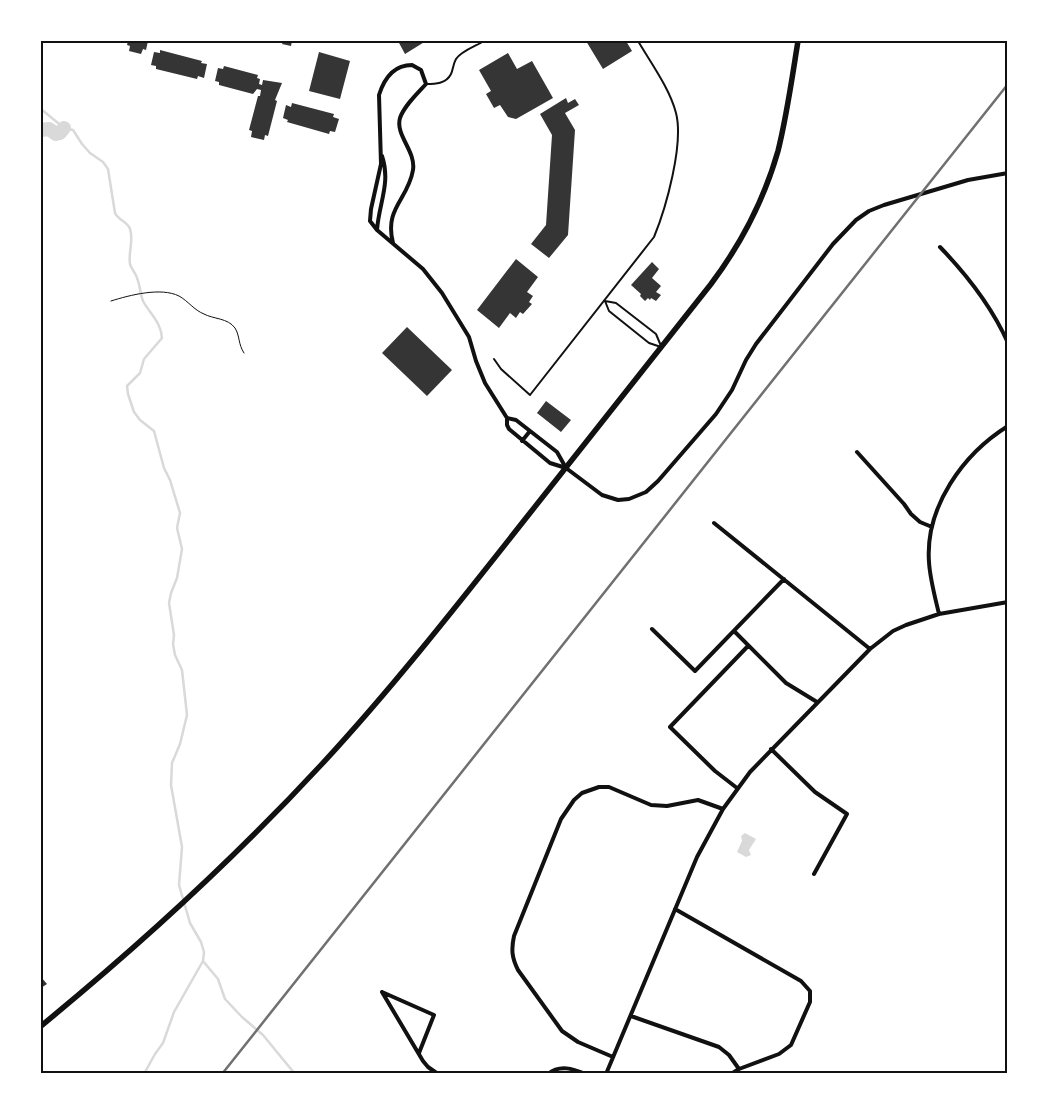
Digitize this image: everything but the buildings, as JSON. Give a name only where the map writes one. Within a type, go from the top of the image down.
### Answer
[{"type":"main road","points":[[41,1026],[206,881],[313,774],[392,686],[456,608],[662,347],[727,262],[747,229],[760,201],[771,173],[780,140],[798,41]]},
{"type":"street","points":[[394,243],[391,233],[392,213],[407,187],[413,164],[413,158],[400,131],[400,119],[403,112],[426,84],[421,70],[412,65],[399,67],[387,78],[379,95],[380,174],[370,217],[372,226],[423,269],[442,293],[469,337],[485,383],[507,418],[509,429],[550,463],[566,468],[598,492],[612,499],[629,499],[646,492],[716,414],[732,390],[756,344],[833,244],[856,220],[869,211],[884,205],[968,180],[1008,173]]},
{"type":"street","points":[[376,230],[386,180],[386,170],[381,152]]},
{"type":"street","points":[[940,247],[979,293],[997,321],[1008,343]]},
{"type":"street","points":[[507,418],[516,420],[558,452],[566,468]]},
{"type":"street","points":[[939,614],[929,562],[929,546],[932,527],[942,498],[956,477],[987,442],[1008,426]]},
{"type":"street","points":[[522,441],[530,431]]},
{"type":"street","points":[[856,452],[911,514],[920,522],[932,527]]},
{"type":"street","points":[[714,523],[870,649]]},
{"type":"street","points":[[652,628],[695,671],[784,579]]},
{"type":"street","points":[[606,1074],[697,857],[723,808],[737,788],[771,749],[817,702],[870,649],[893,631],[939,614],[1008,602]]},
{"type":"street","points":[[734,631],[786,683],[817,702]]},
{"type":"street","points":[[737,788],[715,771],[670,727],[748,646]]},
{"type":"street","points":[[771,749],[815,792],[847,814],[814,874]]},
{"type":"street","points":[[613,1057],[578,1042],[562,1030],[518,970],[513,959],[514,936],[561,819],[574,800],[582,793],[599,787],[609,787],[618,790],[651,805],[668,806],[698,800],[723,808]]},
{"type":"street","points":[[675,909],[801,981],[810,991],[810,1002],[791,1045],[779,1054],[739,1069],[731,1074]]},
{"type":"street","points":[[419,1053],[434,1014],[382,992],[419,1053],[428,1067],[438,1074]]},
{"type":"street","points":[[631,1016],[719,1047],[729,1055],[739,1069]]},
{"type":"street","points":[[548,1074],[558,1069],[566,1068],[586,1074]]},
{"type":"lane","points":[[426,84],[444,82],[451,74],[456,59],[484,41]]},
{"type":"lane","points":[[494,359],[501,369],[530,395],[654,237],[661,219],[679,140],[678,125],[672,100],[638,41]]},
{"type":"lane","points":[[605,301],[609,311],[649,344],[662,347]]},
{"type":"lane","points":[[605,301],[616,303],[656,334],[662,347]]},
{"type":"path","points":[[111,301],[156,291],[177,295],[203,314],[232,325],[238,335],[240,346],[244,353]]},
{"type":"shaded area","points":[[745,833],[756,839],[749,850],[751,855],[746,857],[737,852],[742,841],[741,836]]},
{"type":"waterway","points":[[41,109],[64,128],[73,130],[90,153],[103,162],[108,169],[115,213],[129,227],[131,233],[131,266],[139,283],[143,301],[157,323],[162,338],[144,359],[140,373],[127,386],[134,412],[140,420],[154,431],[164,468],[170,480],[180,513],[177,528],[182,549],[177,578],[169,603],[174,635],[173,644],[175,655],[182,670],[187,715],[180,744],[172,763],[171,785],[182,847],[179,885],[190,923],[201,942],[204,952],[203,961],[174,1012],[163,1043],[144,1074]]},
{"type":"waterway","points":[[41,130],[49,129],[56,134],[60,133],[64,128]]},
{"type":"waterway","points":[[203,961],[218,979],[225,999],[263,1035],[295,1074]]},
{"type":"railway","points":[[222,1074],[1008,84]]}]
